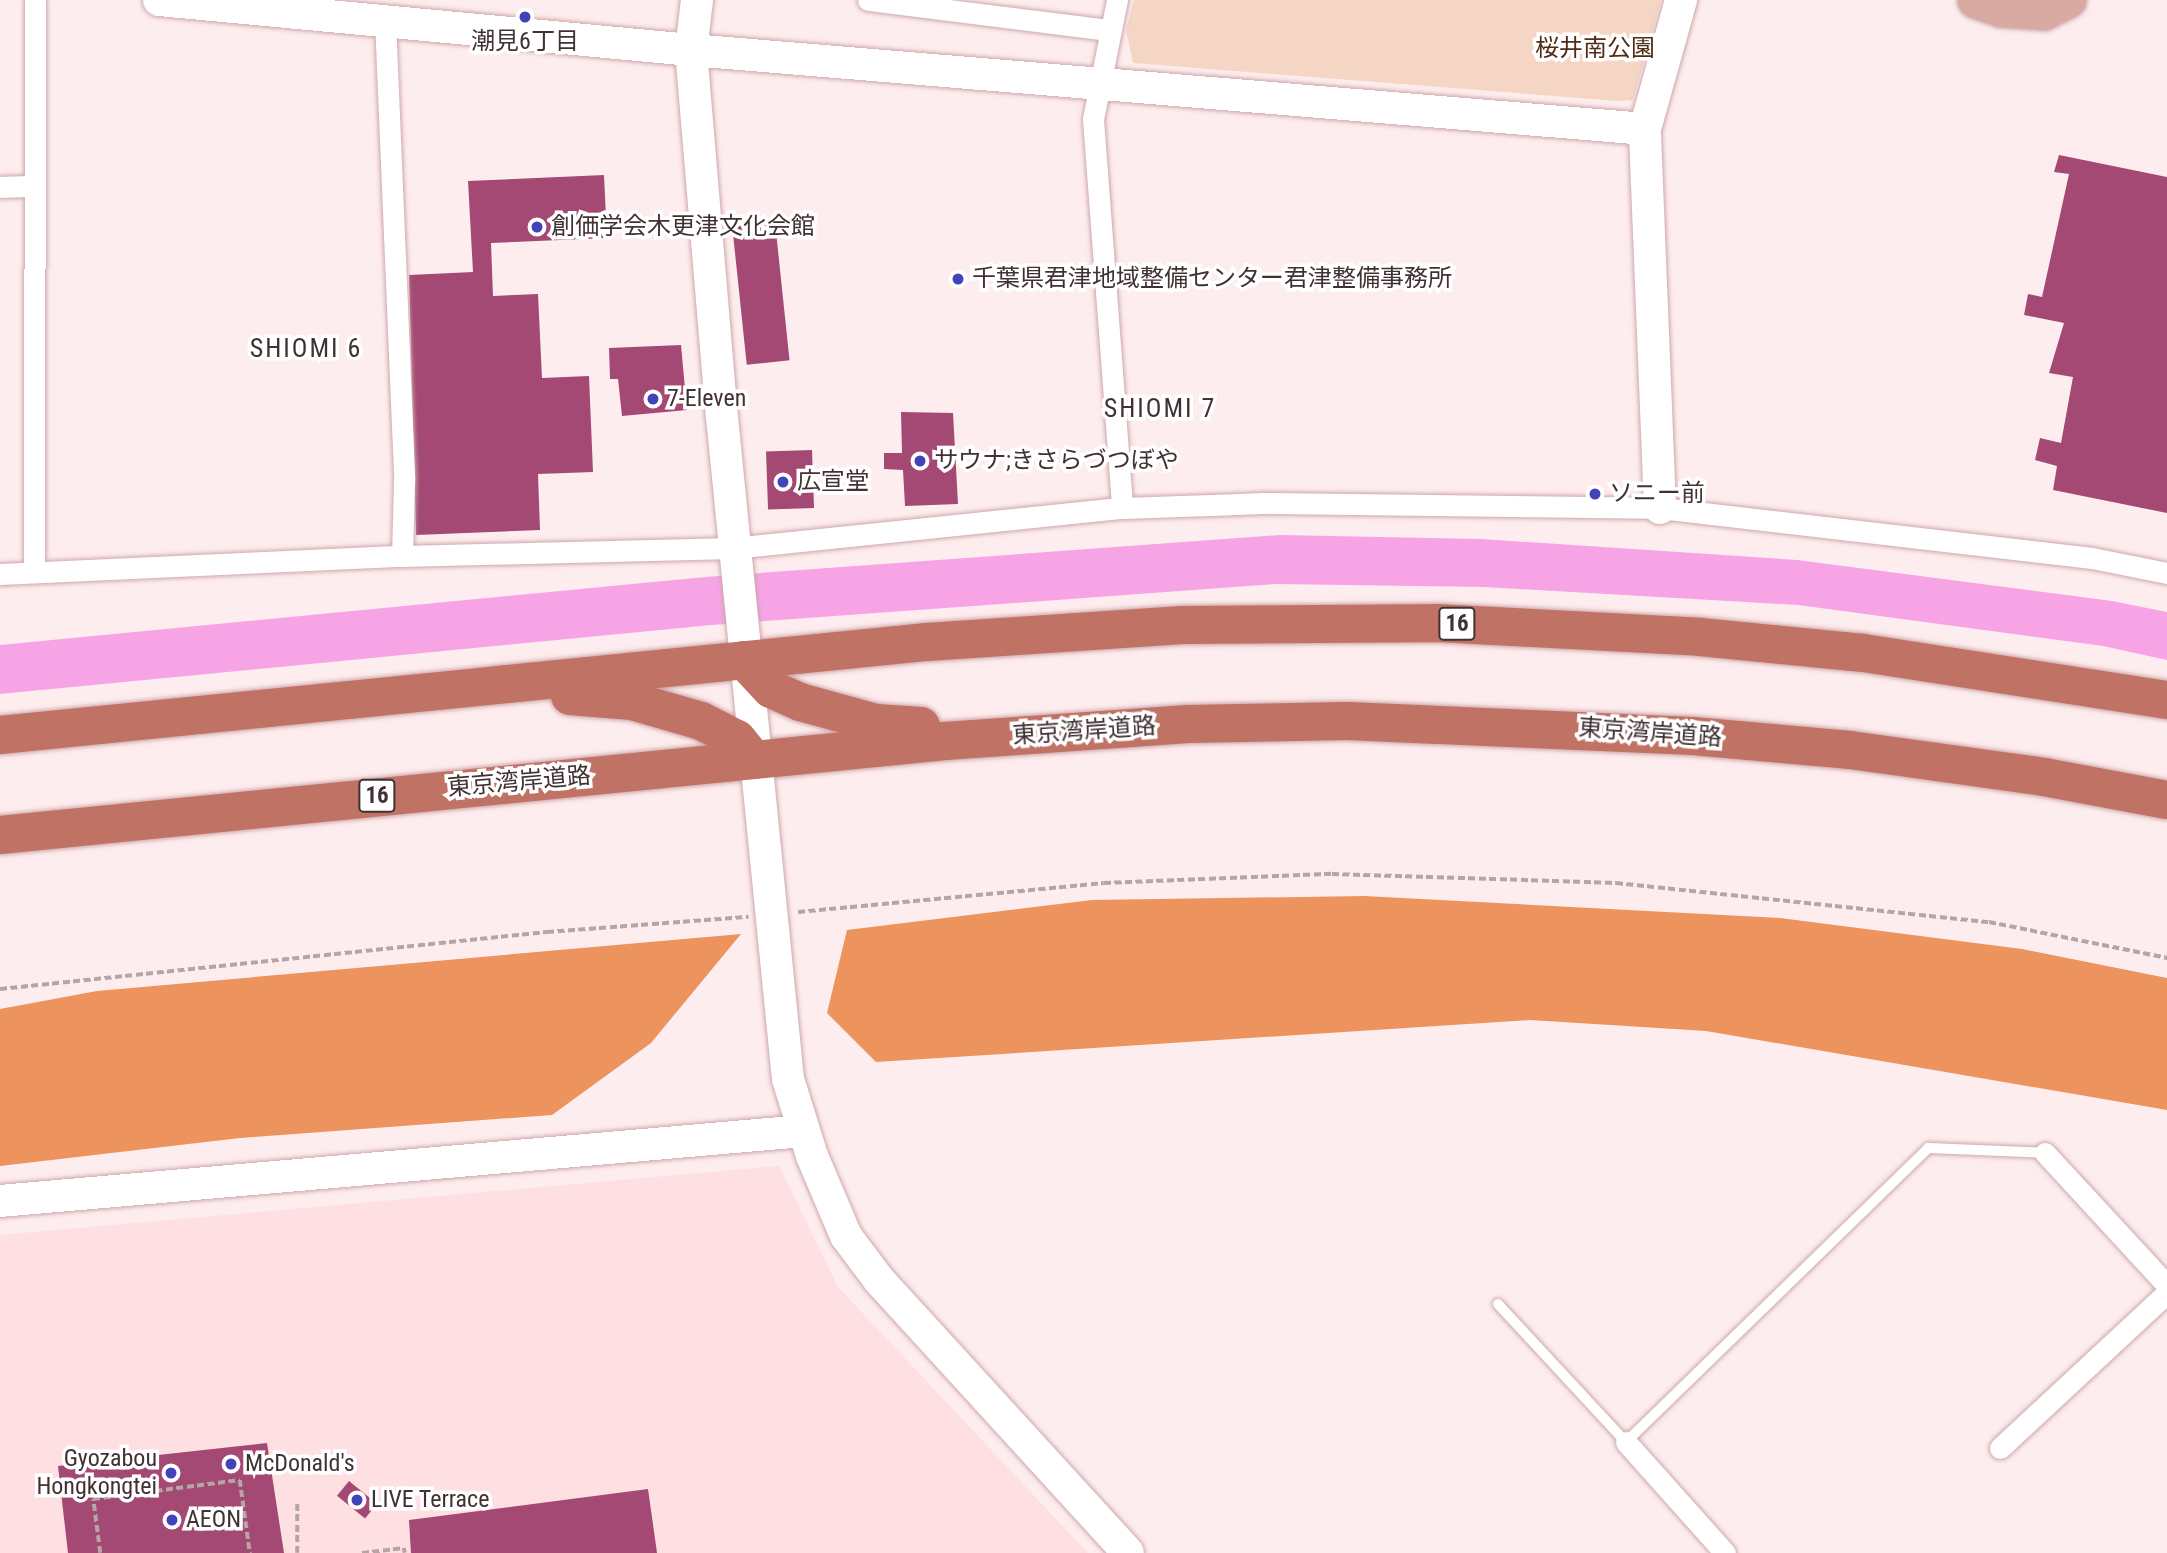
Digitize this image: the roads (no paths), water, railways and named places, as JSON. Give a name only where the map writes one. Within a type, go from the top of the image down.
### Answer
[{"type":"highway","name":"16","points":[[0,735],[1057,631],[1343,623],[1491,625],[1781,644],[2048,679],[2167,700]]},
{"type":"highway","points":[[744,660],[755,677],[784,695],[876,723],[1112,728]]},
{"type":"highway","points":[[379,697],[576,696],[632,701],[717,728],[737,739],[754,760]]},
{"type":"highway","name":"東京湾岸道路","points":[[0,835],[754,760],[1112,728],[1347,721],[1693,736],[1919,760],[2167,800]]},
{"type":"main road","points":[[1975,0],[2001,9],[2044,12],[2068,0]]},
{"type":"street","points":[[34,571],[35,0]]},
{"type":"street","points":[[159,0],[691,50],[1645,129]]},
{"type":"street","points":[[697,0],[691,50],[733,548],[789,1079],[803,1131],[846,1236],[879,1280],[1128,1553]]},
{"type":"street","points":[[868,0],[1110,30]]},
{"type":"street","points":[[1117,0],[1093,119],[1122,508]]},
{"type":"street","points":[[1660,508],[1645,129],[1681,0]]},
{"type":"street","points":[[385,20],[404,491],[402,556]]},
{"type":"street","points":[[0,187],[34,186]]},
{"type":"street","points":[[0,574],[402,556],[733,548],[1122,508],[1263,502],[1660,508],[2065,555],[2167,573]]},
{"type":"street","points":[[0,1200],[803,1131]]},
{"type":"street","points":[[2045,1153],[2167,1285]]},
{"type":"street","points":[[2000,1448],[2167,1293]]},
{"type":"street","points":[[1626,1442],[1725,1553]]},
{"type":"lane","points":[[1498,1304],[1626,1442],[1928,1148],[2045,1153]]},
{"type":"place","name":"潮見6丁目","points":[[525,17]]},
{"type":"place","name":"創価学会木更津文化会館","points":[[537,227]]},
{"type":"place","name":"千葉県君津地域整備センター君津整備事務所","points":[[958,279]]},
{"type":"place","name":"7-Eleven","points":[[653,399]]},
{"type":"place","name":"サウナ;きさらづつぼや","points":[[920,461]]},
{"type":"place","name":"広宣堂","points":[[783,482]]},
{"type":"place","name":"ソニー前","points":[[1595,494]]},
{"type":"place","name":"McDonald's","points":[[231,1464]]},
{"type":"place","name":"Gyozabou Hongkongtei","points":[[171,1473]]},
{"type":"place","name":"LIVE Terrace","points":[[357,1500]]},
{"type":"place","name":"AEON","points":[[172,1520]]},
{"type":"district","name":"SHIOMI 6","points":[[306,349]]},
{"type":"district","name":"SHIOMI 7","points":[[1160,409]]},
{"type":"park label","name":"桜井南公園","points":[[1595,49]]}]
